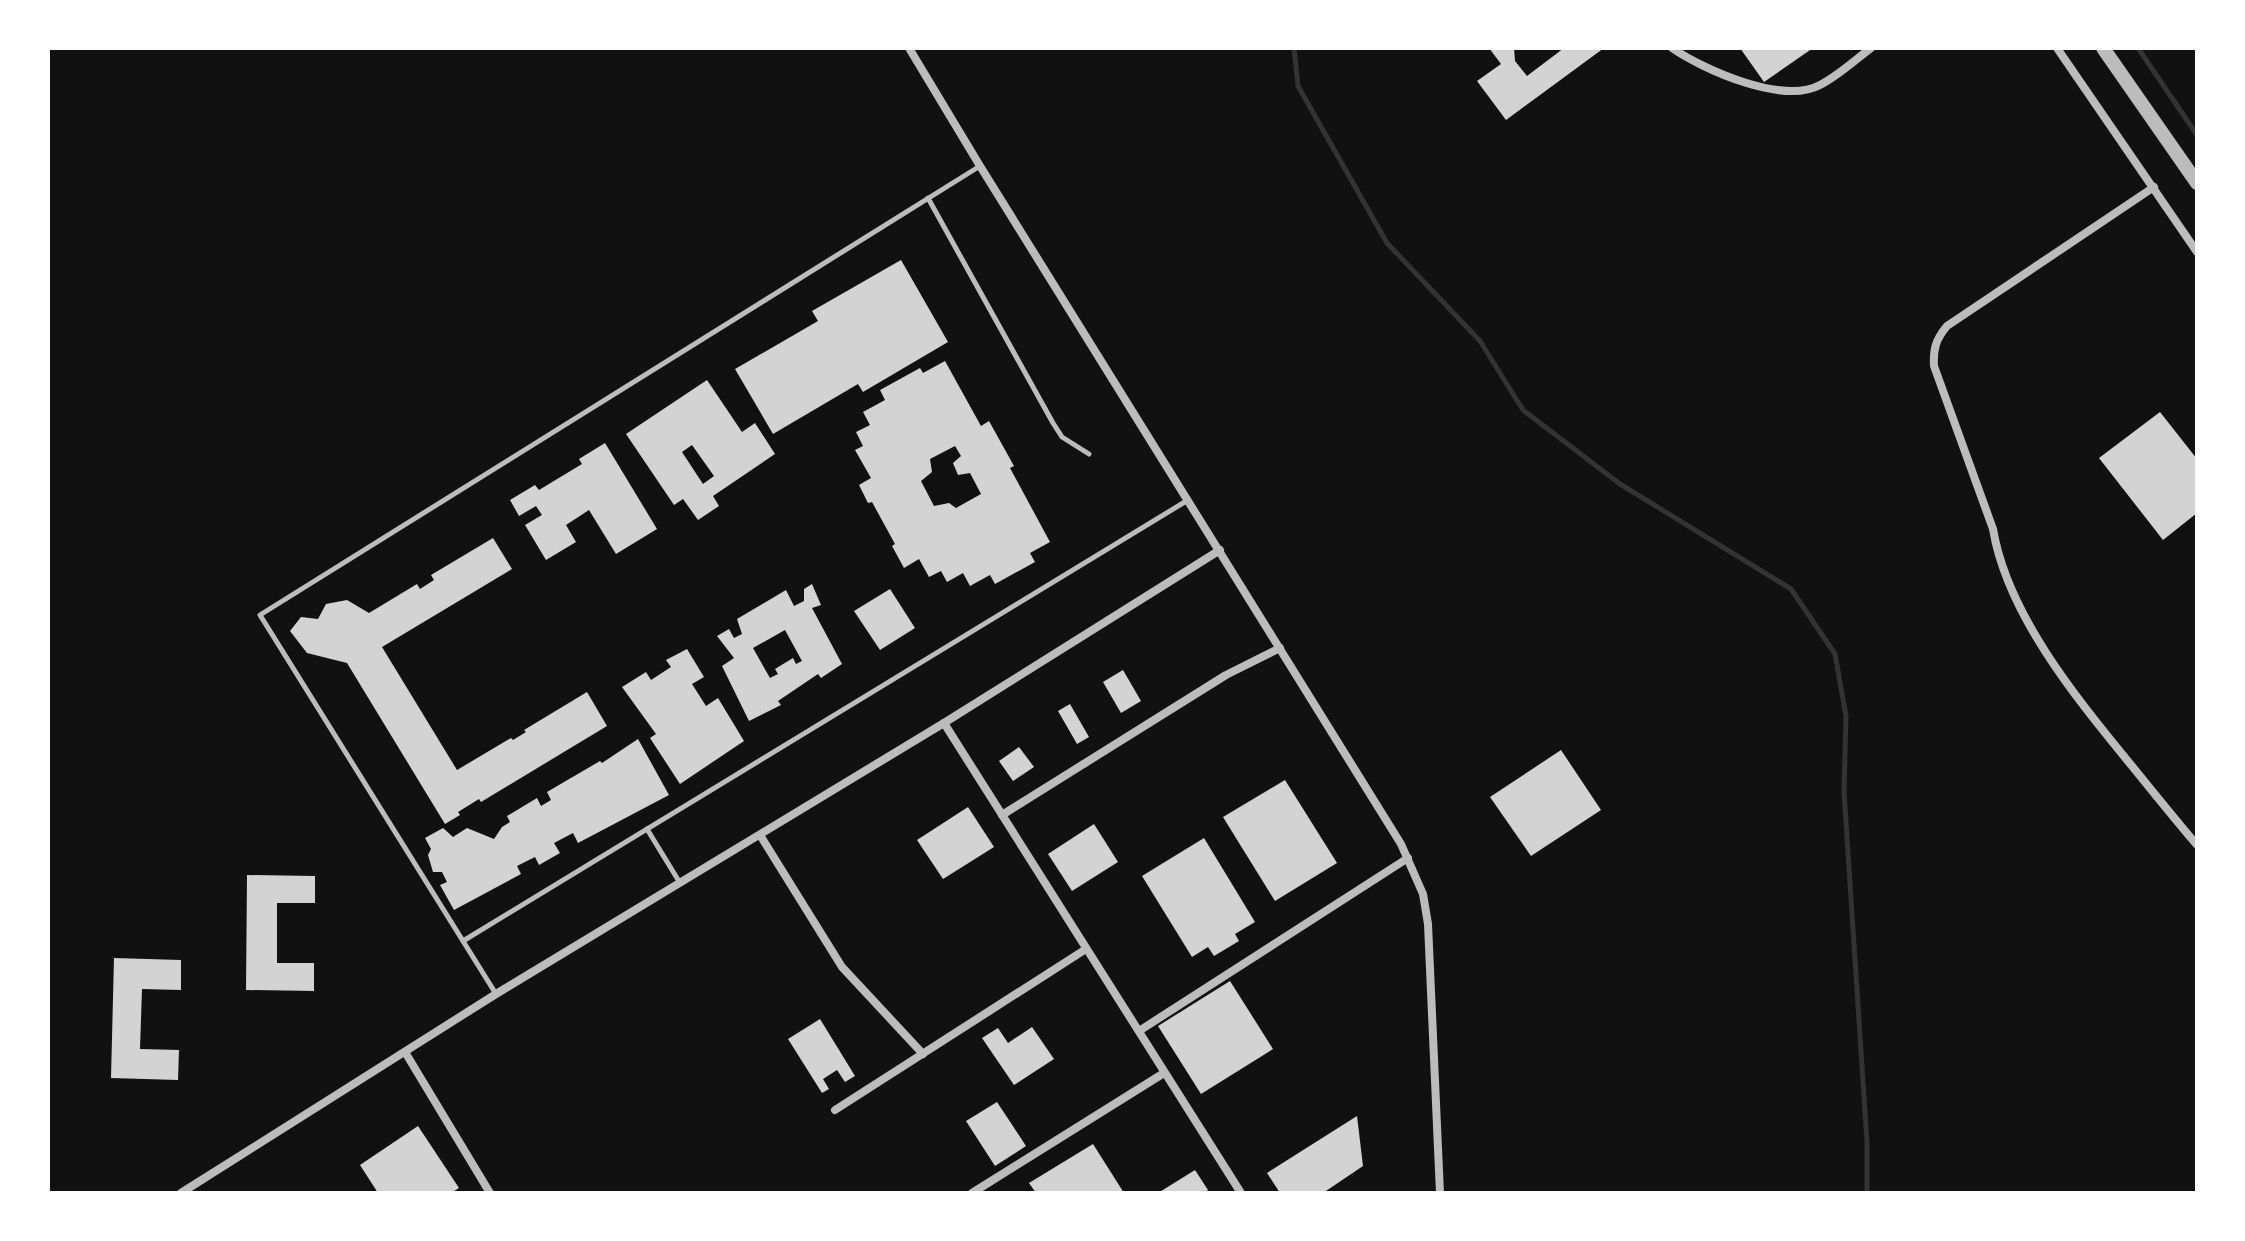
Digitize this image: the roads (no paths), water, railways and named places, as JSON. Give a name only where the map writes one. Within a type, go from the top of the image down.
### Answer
[{"type":"street","points":[[909,48],[1408,858],[1423,894],[1428,924],[1440,1193]]},
{"type":"street","points":[[1672,48],[1713,71],[1784,92],[1799,92],[1819,86],[1871,48]]},
{"type":"street","points":[[2057,48],[2197,252]]},
{"type":"street","points":[[2103,48],[2197,183]]},
{"type":"street","points":[[2154,187],[1947,326],[1933,351],[1934,366],[1993,529],[1996,548],[2023,613],[2069,689],[2197,845]]},
{"type":"street","points":[[181,1193],[496,994],[944,723],[1220,550]]},
{"type":"street","points":[[1002,815],[1226,675],[1280,648]]},
{"type":"street","points":[[944,723],[1241,1193]]},
{"type":"street","points":[[760,835],[842,967],[923,1054]]},
{"type":"street","points":[[1139,1031],[1408,858]]},
{"type":"street","points":[[835,1110],[1086,949]]},
{"type":"street","points":[[405,1052],[490,1193]]},
{"type":"street","points":[[972,1193],[1164,1073]]},
{"type":"lane","points":[[496,994],[260,615],[980,166]]},
{"type":"lane","points":[[928,198],[1053,423],[1062,437],[1089,454]]},
{"type":"lane","points":[[463,941],[1188,500]]},
{"type":"lane","points":[[647,829],[680,883]]},
{"type":"waterway","points":[[1294,48],[1298,86],[1387,243],[1480,341],[1523,410],[1620,484],[1791,589],[1835,654],[1846,716],[1844,792],[1867,1142],[1867,1193]]},
{"type":"waterway","points":[[2138,48],[2197,135]]}]
